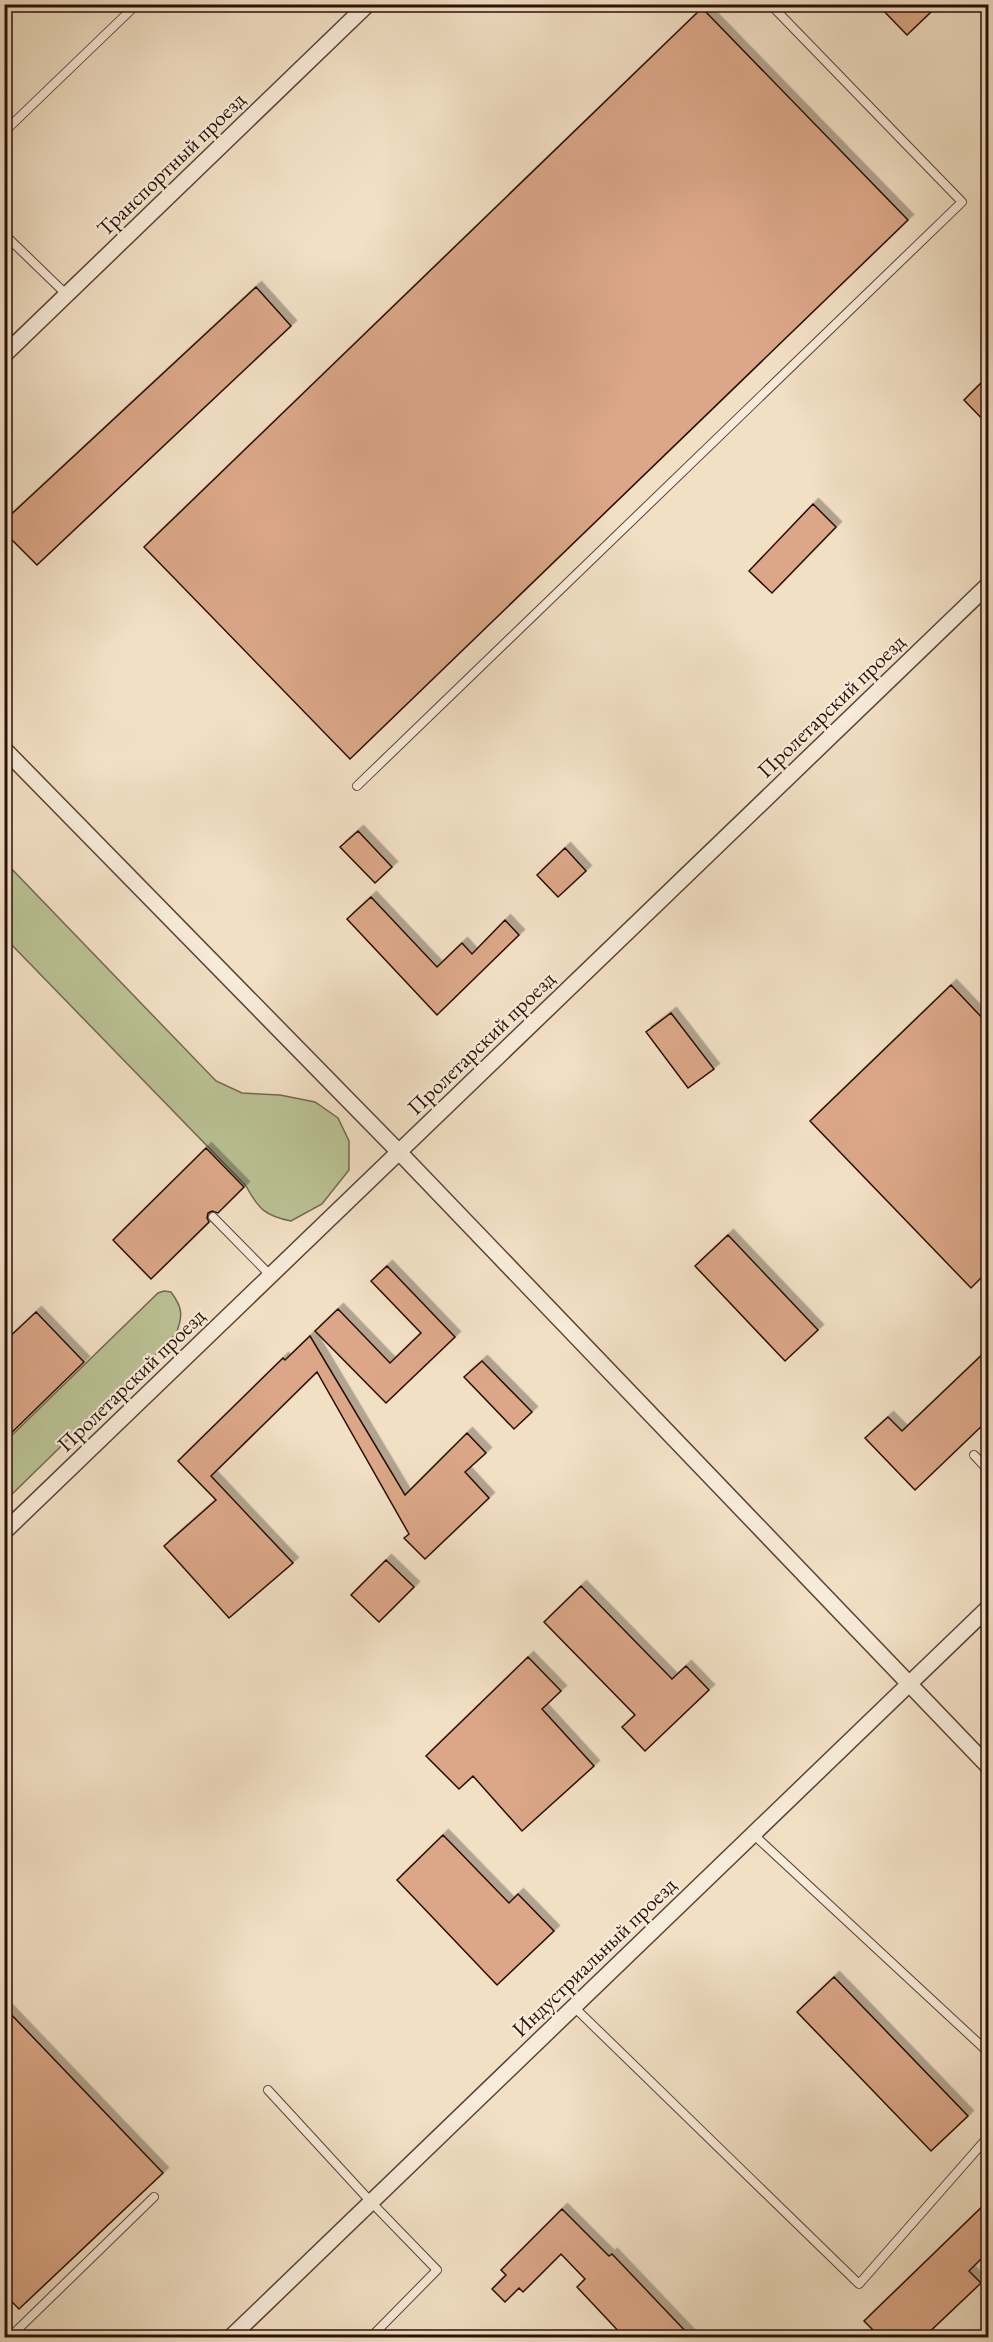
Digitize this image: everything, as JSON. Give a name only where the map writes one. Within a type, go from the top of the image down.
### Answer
[{"type":"street","name":"Транспортный проезд","points":[[4,355],[368,4]]},
{"type":"street","name":"Пролетарский проезд","points":[[4,1532],[988,585]]},
{"type":"street","points":[[4,749],[400,1153],[988,1766]]},
{"type":"street","name":"Индустриальный проезд","points":[[230,2337],[988,1608]]},
{"type":"lane","points":[[4,132],[137,4]]},
{"type":"lane","points":[[357,786],[962,202],[770,4]]},
{"type":"lane","points":[[4,234],[67,295]]},
{"type":"lane","points":[[213,1217],[271,1276]]},
{"type":"lane","points":[[974,1455],[988,1470]]},
{"type":"lane","points":[[753,1834],[988,2052]]},
{"type":"lane","points":[[574,2007],[859,2284],[988,2137]]},
{"type":"lane","points":[[268,2090],[437,2270],[370,2337]]},
{"type":"lane","points":[[4,2331],[10,2337],[154,2197]]},
{"type":"green space","points":[[5,862],[216,1081],[242,1093],[280,1095],[315,1102],[338,1118],[349,1141],[349,1170],[322,1204],[291,1221],[275,1217],[264,1211],[246,1186],[5,938]]},
{"type":"green space","points":[[171,1292],[180,1308],[181,1317],[176,1334],[5,1501],[5,1442],[158,1293]]},
{"type":"building","points":[[877,4],[923,4],[931,12],[907,35]]},
{"type":"building","points":[[702,8],[908,220],[350,759],[144,547]]},
{"type":"building","points":[[256,287],[291,326],[37,565],[4,532],[4,521]]},
{"type":"building","points":[[988,376],[988,425],[964,400]]},
{"type":"building","points":[[813,504],[836,527],[772,593],[749,571]]},
{"type":"building","points":[[358,831],[392,867],[375,883],[340,847]]},
{"type":"building","points":[[565,848],[586,871],[558,897],[537,875]]},
{"type":"building","points":[[371,897],[437,967],[462,943],[472,954],[505,920],[519,935],[437,1015],[347,919]]},
{"type":"building","points":[[951,985],[988,1024],[988,1271],[971,1288],[810,1121]]},
{"type":"building","points":[[671,1013],[714,1069],[688,1088],[646,1032]]},
{"type":"building","points":[[206,1148],[244,1187],[218,1213],[212,1211],[208,1213],[209,1222],[151,1279],[113,1240]]},
{"type":"building","points":[[728,1235],[818,1330],[785,1361],[695,1266]]},
{"type":"building","points":[[387,1266],[455,1337],[386,1403],[315,1331],[338,1309],[390,1363],[421,1333],[371,1281]]},
{"type":"building","points":[[36,1312],[84,1362],[4,1440],[4,1342]]},
{"type":"building","points":[[310,1336],[405,1495],[467,1433],[486,1453],[465,1472],[489,1498],[425,1559],[404,1538],[409,1534],[317,1372],[211,1476],[293,1563],[229,1618],[164,1546],[216,1500],[178,1461],[283,1358],[285,1360]]},
{"type":"building","points":[[988,1349],[988,1420],[915,1490],[865,1438],[888,1417],[902,1431]]},
{"type":"building","points":[[482,1361],[532,1412],[514,1429],[464,1377]]},
{"type":"building","points":[[386,1560],[414,1587],[379,1622],[351,1595]]},
{"type":"building","points":[[581,1586],[672,1679],[686,1666],[709,1690],[645,1751],[622,1727],[635,1715],[544,1622]]},
{"type":"building","points":[[528,1657],[561,1691],[542,1709],[594,1766],[522,1831],[473,1776],[459,1789],[426,1756]]},
{"type":"building","points":[[443,1835],[509,1903],[518,1894],[554,1931],[497,1985],[397,1880]]},
{"type":"building","points":[[834,1977],[968,2116],[931,2151],[797,2012]]},
{"type":"building","points":[[4,2007],[163,2173],[19,2309],[4,2294]]},
{"type":"building","points":[[988,2201],[988,2252],[969,2271],[981,2283],[924,2337],[880,2337],[864,2321]]},
{"type":"building","points":[[562,2209],[609,2256],[612,2254],[691,2337],[624,2337],[577,2287],[585,2279],[561,2254],[523,2292],[519,2288],[505,2302],[492,2289],[506,2275],[501,2270]]}]
